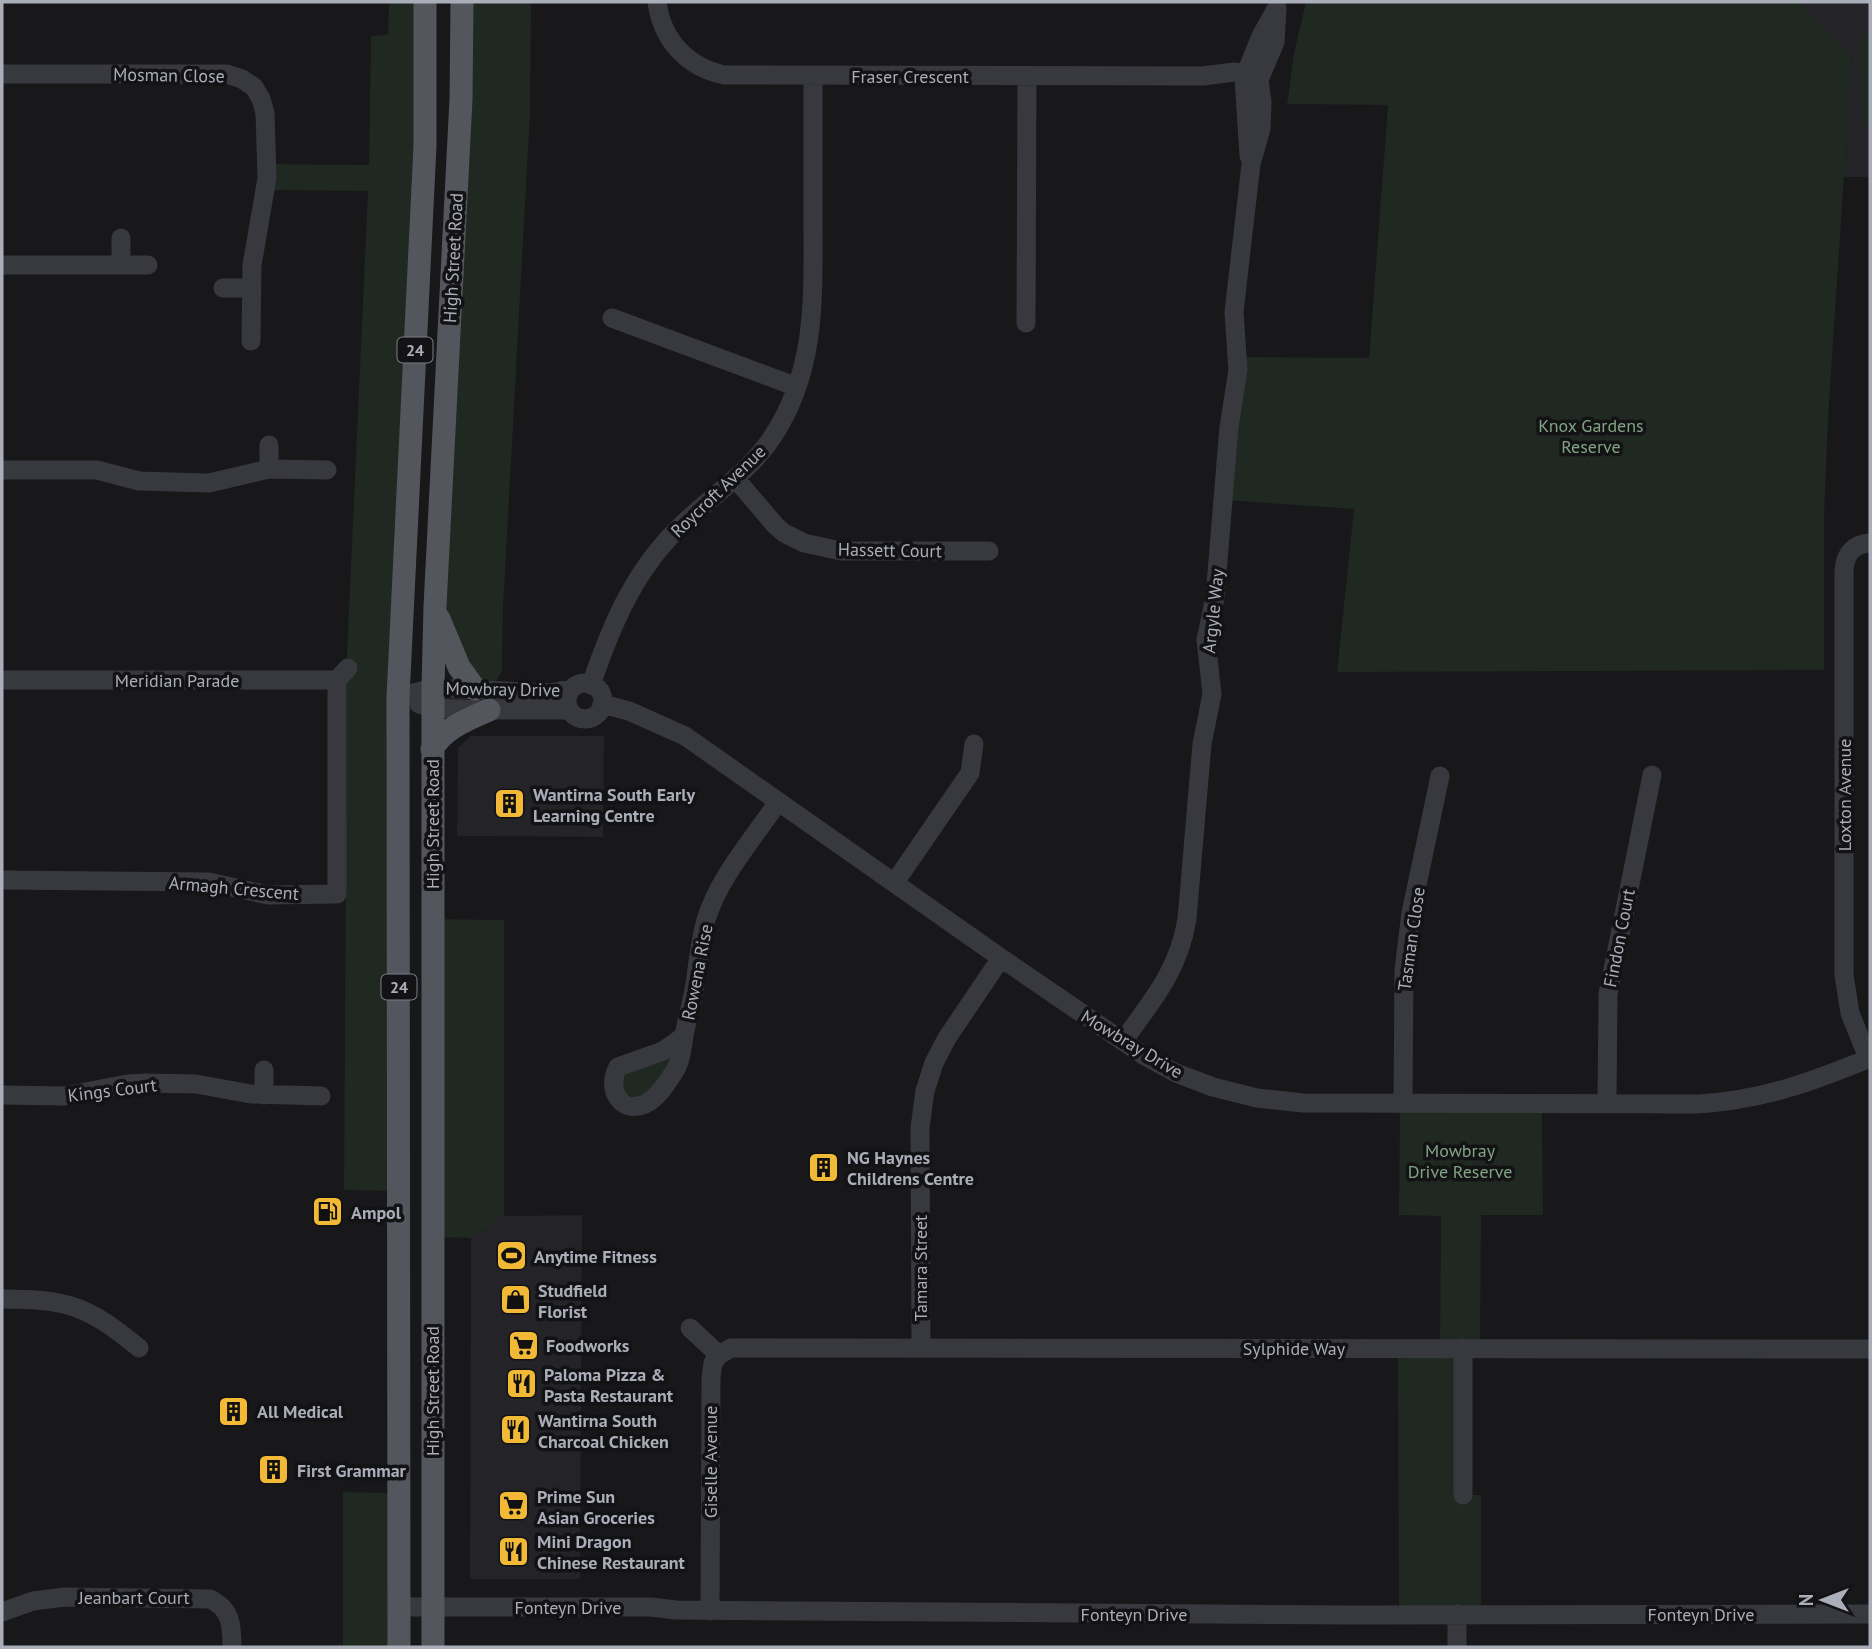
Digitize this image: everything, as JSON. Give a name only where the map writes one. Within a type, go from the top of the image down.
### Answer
[{"type":"main road","name":"High Street Road","points":[[399,1647],[398,697],[425,133],[425,2]]},
{"type":"main road","name":"High Street Road","points":[[433,1647],[432,698],[461,99],[462,2]]},
{"type":"main road","points":[[417,313],[431,313],[451,296]]},
{"type":"main road","points":[[435,606],[458,667],[475,689]]},
{"type":"main road","points":[[432,749],[438,739],[452,728],[489,710]]},
{"type":"main road","points":[[399,1276],[432,1224]]},
{"type":"street","name":"Fraser Crescent","points":[[657,2],[659,16],[674,45],[684,56],[710,72],[738,76],[1203,76],[1252,79]]},
{"type":"street","name":"Argyle Way","points":[[1123,1041],[1174,968],[1185,934],[1202,744],[1212,694],[1206,640],[1215,597],[1229,427],[1237,385],[1234,312],[1251,164],[1247,141],[1252,79],[1255,53],[1278,5]]},
{"type":"street","name":"Mosman Close","points":[[2,74],[227,74],[254,87],[265,113],[267,178],[250,288],[251,341]]},
{"type":"street","name":"Roycroft Avenue","points":[[591,685],[607,638],[640,573],[669,537],[757,458],[772,438],[797,387],[808,350],[812,310],[813,76]]},
{"type":"street","points":[[1026,323],[1027,76]]},
{"type":"street","points":[[121,238],[121,265]]},
{"type":"street","points":[[2,265],[148,265]]},
{"type":"street","points":[[223,288],[250,288]]},
{"type":"street","points":[[612,318],[797,387]]},
{"type":"street","points":[[269,444],[269,469]]},
{"type":"street","points":[[2,470],[97,470],[139,481],[209,483],[269,469],[327,470]]},
{"type":"street","name":"Hassett Court","points":[[735,478],[775,525],[804,543],[841,551],[989,551]]},
{"type":"street","name":"Loxton Avenue","points":[[1869,1058],[1850,1013],[1844,975],[1844,571],[1847,555],[1853,548],[1870,543]]},
{"type":"street","name":"Meridian Parade","points":[[2,680],[342,674]]},
{"type":"street","name":"Armagh Crescent","points":[[2,880],[209,882],[268,895],[337,894],[342,674]]},
{"type":"street","name":"Mowbray Drive","points":[[432,698],[475,689],[549,692],[571,689],[581,684],[591,685]]},
{"type":"street","points":[[591,685],[600,692],[602,704]]},
{"type":"street","name":"Mowbray Drive","points":[[569,710],[567,699],[571,689]]},
{"type":"street","name":"Mowbray Drive","points":[[398,697],[432,698],[489,710],[569,710],[579,718],[590,718],[600,710],[602,704],[629,710],[685,736],[1123,1041],[1176,1073],[1213,1087],[1257,1098],[1303,1102],[1690,1104],[1742,1100],[1801,1086],[1869,1058]]},
{"type":"street","points":[[895,881],[970,774],[974,744]]},
{"type":"street","name":"Findon Court","points":[[1607,1102],[1608,995],[1652,775]]},
{"type":"street","name":"Tasman Close","points":[[1403,1103],[1404,970],[1411,913],[1440,776]]},
{"type":"street","name":"Rowena Rise","points":[[684,1036],[702,939],[713,903],[729,873],[778,802]]},
{"type":"street","name":"Tamara Street","points":[[920,1347],[920,1156],[924,1099],[940,1050],[1001,958]]},
{"type":"street","points":[[264,1070],[264,1095]]},
{"type":"street","name":"Kings Court","points":[[2,1096],[65,1096],[146,1083],[196,1084],[243,1094],[321,1096]]},
{"type":"street","points":[[2,1299],[44,1300],[75,1306],[102,1318],[139,1348]]},
{"type":"street","points":[[690,1328],[719,1354]]},
{"type":"street","name":"Sylphide Way","points":[[719,1354],[731,1348],[920,1347],[1870,1349]]},
{"type":"street","points":[[1463,1348],[1463,1495]]},
{"type":"street","name":"Giselle Avenue","points":[[710,1611],[710,1378],[713,1363],[719,1354]]},
{"type":"street","name":"Jeanbart Court","points":[[2,1612],[33,1601],[65,1597],[210,1599],[227,1611],[232,1631],[232,1647]]},
{"type":"street","name":"Fonteyn Drive","points":[[399,1607],[639,1607],[710,1611],[1870,1614]]},
{"type":"street","points":[[1457,1614],[1457,1647]]},
{"type":"shaded area","points":[[1798,2],[1870,2],[1870,177],[1843,177],[1852,54]]},
{"type":"shaded area","points":[[470,736],[604,736],[603,837],[457,836],[458,748]]},
{"type":"shaded area","points":[[582,1215],[580,1579],[470,1579],[471,1238],[504,1216]]},
{"type":"green space","points":[[389,2],[425,2],[399,1191],[344,1190],[347,654],[368,191],[266,190],[267,164],[369,165],[371,36],[388,35]]},
{"type":"green space","points":[[462,2],[531,2],[530,113],[503,608],[502,671],[491,690],[445,637]]},
{"type":"green space","name":"Knox Gardens Reserve","points":[[1306,2],[1798,2],[1852,54],[1828,418],[1824,520],[1824,670],[1337,672],[1354,509],[1224,500],[1238,357],[1369,358],[1388,105],[1287,104],[1294,53]]},
{"type":"green space","points":[[1860,38],[1870,38],[1870,122],[1861,122]]},
{"type":"green space","points":[[431,919],[504,920],[504,1216],[471,1238],[432,1237]]},
{"type":"green space","points":[[684,1036],[646,1104],[614,1089],[614,1080]]},
{"type":"green space","name":"Mowbray Drive Reserve","points":[[1400,1103],[1542,1103],[1543,1215],[1481,1215],[1480,1348],[1463,1348],[1464,1495],[1481,1495],[1481,1614],[1399,1615],[1398,1348],[1440,1348],[1441,1216],[1399,1215]]},
{"type":"green space","points":[[343,1492],[399,1493],[399,1647],[343,1647]]},
{"type":"place","name":"Wantirna South Early Learning Centre","points":[[510,804]]},
{"type":"place","name":"NG Haynes Childrens Centre","points":[[824,1167]]},
{"type":"place","name":"Ampol","points":[[328,1212]]},
{"type":"place","name":"Anytime Fitness","points":[[511,1256]]},
{"type":"place","name":"Studfield Florist","points":[[515,1300]]},
{"type":"place","name":"Foodworks","points":[[523,1345]]},
{"type":"place","name":"Paloma Pizza & Pasta Restaurant","points":[[521,1384]]},
{"type":"place","name":"All Medical","points":[[234,1411]]},
{"type":"place","name":"Wantirna South Charcoal Chicken","points":[[515,1430]]},
{"type":"place","name":"First Grammar","points":[[274,1470]]},
{"type":"place","name":"Prime Sun Asian Groceries","points":[[514,1506]]},
{"type":"place","name":"Mini Dragon Chinese Restaurant","points":[[514,1551]]}]
